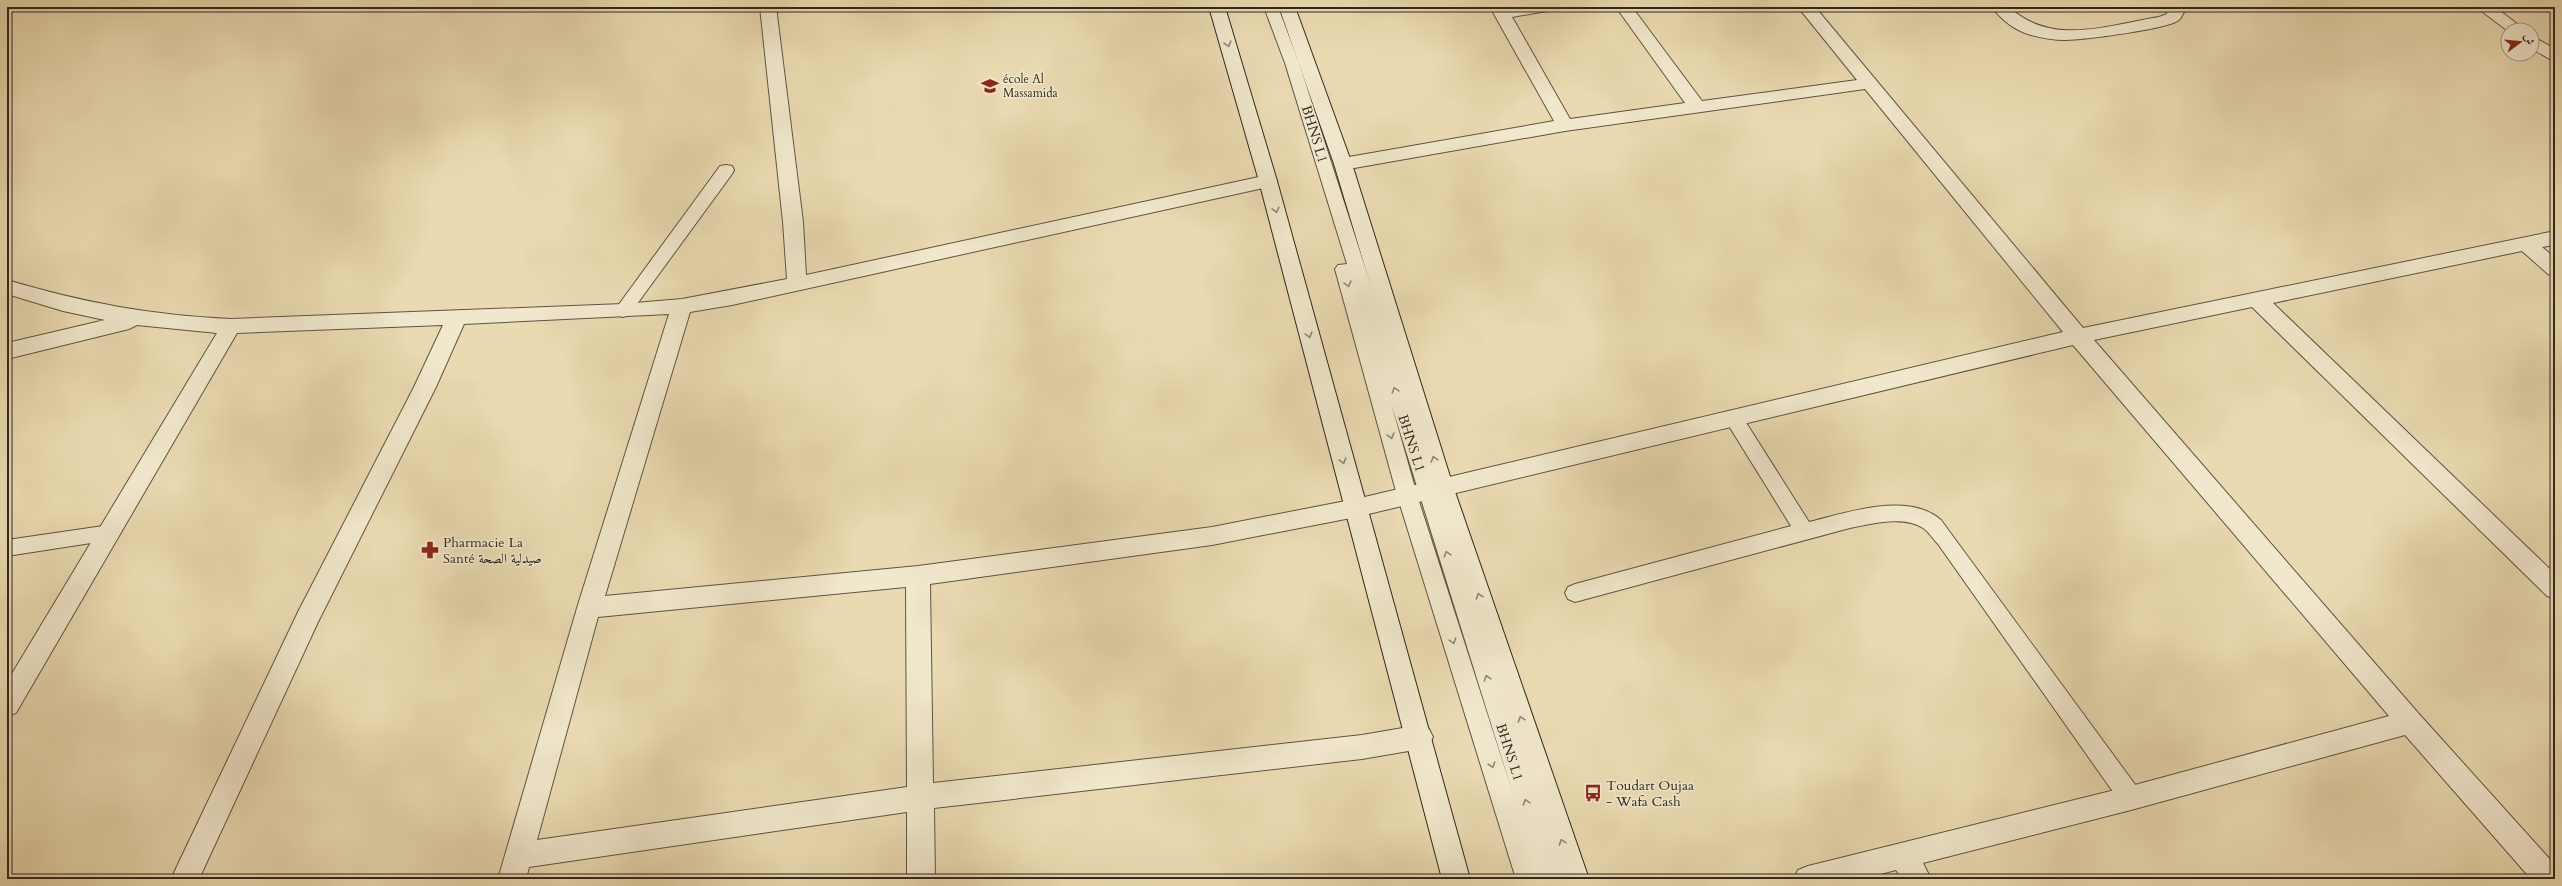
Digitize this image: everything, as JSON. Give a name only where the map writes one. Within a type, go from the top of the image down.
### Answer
[{"type":"street","points":[[768,7],[793,222],[797,284]]},
{"type":"street","points":[[1217,7],[1268,181],[1420,738],[1456,879]]},
{"type":"street","points":[[1287,7],[1343,164],[1425,490],[1575,879]]},
{"type":"street","points":[[1541,7],[1500,11],[1565,125]]},
{"type":"street","points":[[1624,7],[1698,108]]},
{"type":"street","points":[[1806,7],[1871,83],[2078,336],[2410,722],[2549,879]]},
{"type":"street","points":[[2000,7],[2024,26],[2038,32],[2066,36],[2162,21],[2173,18],[2176,12],[2175,7]]},
{"type":"street","points":[[2484,7],[2506,22]]},
{"type":"street","points":[[2540,45],[2552,52]]},
{"type":"street","points":[[1343,164],[1565,125],[1698,108],[1871,83]]},
{"type":"street","points":[[7,287],[59,304],[140,320],[231,326],[458,316],[623,311],[682,306],[797,284],[1268,181]]},
{"type":"street","points":[[589,608],[918,576],[1212,536],[1356,508],[1425,490],[2078,336],[2258,301],[2555,238]]},
{"type":"street","points":[[2526,244],[2555,269]]},
{"type":"street","points":[[2258,301],[2555,589]]},
{"type":"street","points":[[682,306],[589,608],[516,867],[922,797],[1362,748],[1420,738]]},
{"type":"street","points":[[185,879],[307,619],[425,388],[458,316]]},
{"type":"street","points":[[7,351],[140,320]]},
{"type":"street","points":[[7,705],[231,326]]},
{"type":"street","points":[[918,576],[922,797],[921,879]]},
{"type":"street","points":[[1808,879],[1902,854],[2131,798],[2410,722]]},
{"type":"street","points":[[1902,854],[1917,879]]},
{"type":"lane","name":"BHNS L1","points":[[1260,7],[1425,490],[1528,879]]},
{"type":"lane","name":"BHNS L1","points":[[1271,7],[1292,63],[1425,490],[1551,879]]},
{"type":"lane","points":[[623,311],[726,170]]},
{"type":"lane","points":[[1733,418],[1804,531]]},
{"type":"lane","points":[[1575,593],[1804,531],[1889,514],[1910,514],[1928,521],[1944,538],[2131,798]]},
{"type":"lane","points":[[7,548],[110,533]]},
{"type":"place","name":"école Al Massamida","points":[[990,86]]},
{"type":"place","name":"Pharmacie La Santé صيدلية الصحة","points":[[430,550]]},
{"type":"place","name":"Toudart Oujaa - Wafa Cash","points":[[1593,793]]}]
